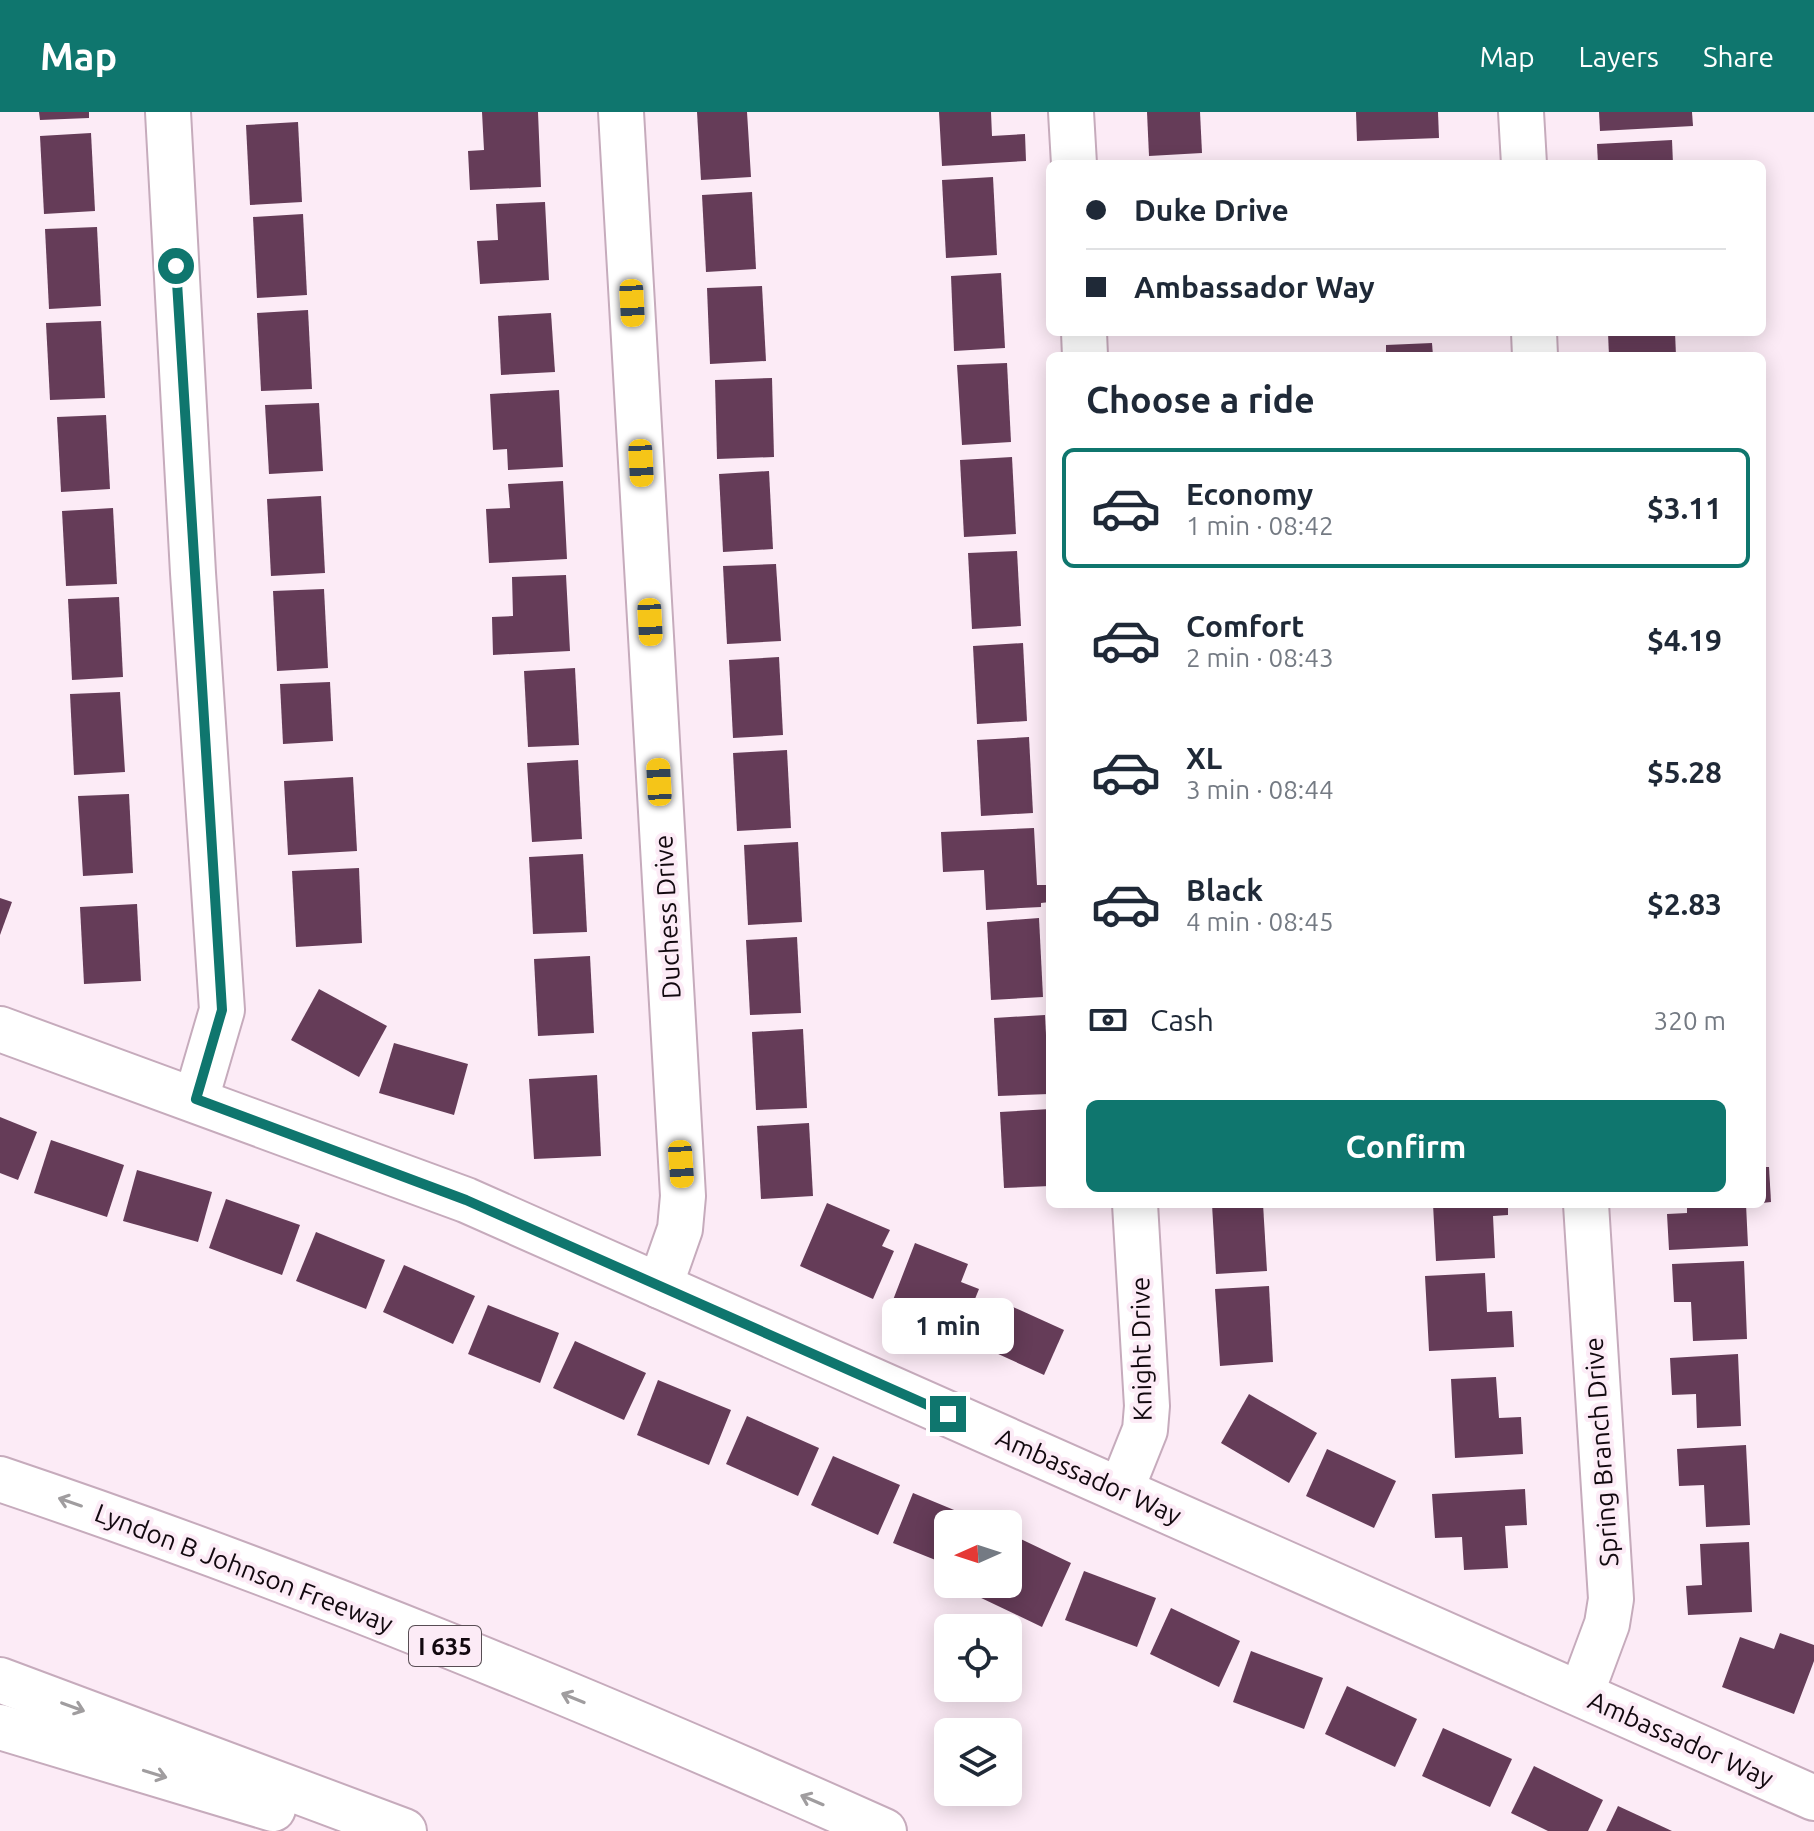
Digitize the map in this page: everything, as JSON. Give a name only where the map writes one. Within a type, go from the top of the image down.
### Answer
[{"type":"main road","points":[[168,112],[222,1010],[196,1099]]},
{"type":"main road","name":"Duchess Drive","points":[[621,112],[683,1196],[680,1229],[660,1286]]},
{"type":"main road","points":[[1071,112],[1074,160]]},
{"type":"main road","points":[[1521,112],[1524,160]]},
{"type":"main road","name":"Ambassador Way","points":[[0,1029],[466,1200],[1814,1798]]},
{"type":"main road","name":"Knight Drive","points":[[1121,1490],[1145,1430],[1147,1406],[1135,1208]]},
{"type":"main road","name":"Spring Branch Drive","points":[[1581,1694],[1607,1624],[1611,1599],[1586,1208]]},
{"type":"main road","name":"Lyndon B Johnson Freeway","points":[[0,1479],[132,1523],[367,1614],[884,1831]]},
{"type":"main road","points":[[0,1680],[404,1831]]},
{"type":"main road","points":[[0,1727],[348,1831]]},
{"type":"building","points":[[39,112],[89,112],[89,118],[40,120]]},
{"type":"building","points":[[482,112],[538,112],[541,187],[470,190],[468,151],[484,150]]},
{"type":"building","points":[[697,112],[747,112],[751,177],[701,180]]},
{"type":"building","points":[[939,112],[991,112],[992,136],[1025,134],[1026,161],[942,166]]},
{"type":"building","points":[[1147,112],[1200,112],[1202,153],[1149,156]]},
{"type":"building","points":[[1356,112],[1438,112],[1439,138],[1357,141]]},
{"type":"building","points":[[1599,112],[1692,112],[1693,126],[1600,131]]},
{"type":"building","points":[[298,122],[302,202],[250,205],[246,125]]},
{"type":"building","points":[[91,133],[95,211],[44,214],[40,136]]},
{"type":"building","points":[[1672,140],[1673,160],[1598,160],[1597,144]]},
{"type":"building","points":[[993,177],[997,255],[946,258],[942,180]]},
{"type":"building","points":[[752,192],[756,269],[706,272],[702,195]]},
{"type":"building","points":[[545,202],[549,280],[480,284],[477,241],[498,240],[496,204]]},
{"type":"building","points":[[303,214],[307,295],[257,298],[253,217]]},
{"type":"building","points":[[97,227],[101,306],[49,309],[45,229]]},
{"type":"building","points":[[1001,273],[1005,348],[954,351],[951,276]]},
{"type":"building","points":[[762,286],[766,361],[710,364],[707,288]]},
{"type":"building","points":[[308,310],[312,389],[261,391],[257,313]]},
{"type":"building","points":[[551,313],[555,372],[501,375],[498,316]]},
{"type":"building","points":[[101,321],[105,398],[50,400],[46,323]]},
{"type":"building","points":[[1608,336],[1675,336],[1676,352],[1609,352]]},
{"type":"building","points":[[1432,343],[1433,352],[1386,352],[1386,345]]},
{"type":"building","points":[[1007,363],[1011,442],[962,445],[957,365]]},
{"type":"building","points":[[772,378],[774,457],[717,459],[715,380]]},
{"type":"building","points":[[559,390],[563,467],[508,470],[507,449],[493,450],[490,394]]},
{"type":"building","points":[[319,403],[323,471],[269,474],[265,405]]},
{"type":"building","points":[[106,415],[110,489],[61,492],[57,417]]},
{"type":"building","points":[[1012,457],[1016,534],[964,537],[960,460]]},
{"type":"building","points":[[769,471],[773,549],[723,552],[719,474]]},
{"type":"building","points":[[563,481],[567,559],[489,563],[486,509],[510,508],[508,484]]},
{"type":"building","points":[[321,496],[325,573],[271,576],[267,499]]},
{"type":"building","points":[[113,508],[117,584],[66,586],[62,511]]},
{"type":"building","points":[[1017,551],[1021,626],[972,629],[968,553]]},
{"type":"building","points":[[776,564],[781,641],[727,644],[723,566]]},
{"type":"building","points":[[566,575],[570,651],[493,655],[492,617],[513,616],[512,577]]},
{"type":"building","points":[[324,589],[328,668],[277,671],[273,591]]},
{"type":"building","points":[[119,597],[123,677],[72,680],[68,599]]},
{"type":"building","points":[[1023,643],[1027,721],[977,724],[973,646]]},
{"type":"building","points":[[779,657],[783,735],[733,738],[729,660]]},
{"type":"building","points":[[575,668],[579,745],[528,747],[524,671]]},
{"type":"building","points":[[330,682],[333,741],[283,744],[280,684]]},
{"type":"building","points":[[120,692],[125,772],[74,775],[70,694]]},
{"type":"building","points":[[1029,737],[1033,813],[981,816],[977,740]]},
{"type":"building","points":[[787,750],[791,828],[737,831],[733,753]]},
{"type":"building","points":[[578,760],[582,839],[532,842],[527,763]]},
{"type":"building","points":[[353,777],[357,851],[288,855],[284,781]]},
{"type":"building","points":[[129,794],[133,873],[83,876],[78,796]]},
{"type":"building","points":[[1034,828],[1037,885],[1046,885],[1046,902],[1041,903],[1041,907],[986,910],[984,870],[943,872],[941,832]]},
{"type":"building","points":[[798,842],[802,922],[748,925],[744,845]]},
{"type":"building","points":[[583,854],[587,932],[533,934],[529,857]]},
{"type":"building","points":[[359,868],[362,943],[296,947],[292,871]]},
{"type":"building","points":[[0,898],[12,902],[0,935]]},
{"type":"building","points":[[137,904],[141,981],[84,984],[80,907]]},
{"type":"building","points":[[1039,918],[1043,997],[991,1000],[987,922]]},
{"type":"building","points":[[797,937],[801,1013],[750,1015],[746,940]]},
{"type":"building","points":[[590,956],[594,1033],[538,1036],[534,959]]},
{"type":"building","points":[[319,989],[387,1026],[359,1077],[291,1040]]},
{"type":"building","points":[[1045,1015],[1046,1094],[998,1096],[994,1018]]},
{"type":"building","points":[[803,1029],[807,1108],[756,1110],[752,1032]]},
{"type":"building","points":[[394,1043],[468,1064],[454,1115],[379,1093]]},
{"type":"building","points":[[597,1075],[601,1156],[534,1159],[529,1079]]},
{"type":"building","points":[[1046,1109],[1046,1186],[1004,1188],[1000,1112]]},
{"type":"building","points":[[0,1117],[37,1132],[18,1180],[0,1173]]},
{"type":"building","points":[[809,1123],[813,1196],[761,1199],[757,1126]]},
{"type":"building","points":[[51,1140],[124,1165],[107,1217],[34,1193]]},
{"type":"building","points":[[1766,1167],[1769,1167],[1771,1202],[1766,1203]]},
{"type":"building","points":[[137,1170],[212,1192],[198,1242],[123,1221]]},
{"type":"building","points":[[226,1199],[300,1225],[282,1275],[209,1248]]},
{"type":"building","points":[[827,1203],[890,1230],[882,1246],[894,1251],[873,1299],[800,1266]]},
{"type":"building","points":[[1212,1208],[1263,1208],[1267,1271],[1216,1274]]},
{"type":"building","points":[[1433,1208],[1508,1208],[1508,1215],[1493,1216],[1495,1258],[1436,1261]]},
{"type":"building","points":[[1687,1208],[1746,1208],[1748,1246],[1669,1250],[1667,1214],[1687,1213]]},
{"type":"building","points":[[316,1232],[385,1260],[366,1309],[296,1281]]},
{"type":"building","points":[[915,1243],[968,1264],[961,1282],[979,1289],[958,1341],[888,1313]]},
{"type":"building","points":[[1744,1261],[1747,1339],[1693,1341],[1691,1302],[1674,1302],[1672,1264]]},
{"type":"building","points":[[404,1265],[475,1296],[453,1344],[383,1312]]},
{"type":"building","points":[[1485,1273],[1487,1312],[1512,1311],[1514,1347],[1429,1351],[1425,1276]]},
{"type":"building","points":[[1269,1286],[1273,1362],[1220,1366],[1215,1289]]},
{"type":"building","points":[[993,1298],[1064,1330],[1044,1375],[974,1343]]},
{"type":"building","points":[[488,1305],[559,1333],[540,1383],[468,1354]]},
{"type":"building","points":[[575,1341],[646,1373],[624,1420],[553,1388]]},
{"type":"building","points":[[1738,1354],[1741,1426],[1697,1428],[1696,1394],[1672,1395],[1670,1358]]},
{"type":"building","points":[[1496,1377],[1499,1418],[1521,1417],[1523,1454],[1455,1458],[1451,1379]]},
{"type":"building","points":[[658,1380],[731,1410],[709,1465],[637,1435]]},
{"type":"building","points":[[1249,1394],[1317,1433],[1289,1483],[1221,1443]]},
{"type":"building","points":[[747,1416],[819,1448],[798,1496],[726,1464]]},
{"type":"building","points":[[1746,1445],[1750,1525],[1706,1527],[1704,1485],[1679,1486],[1677,1449]]},
{"type":"building","points":[[1327,1449],[1396,1481],[1374,1528],[1306,1496]]},
{"type":"building","points":[[833,1456],[900,1485],[878,1535],[811,1505]]},
{"type":"building","points":[[1525,1489],[1527,1525],[1505,1526],[1508,1568],[1464,1570],[1462,1537],[1435,1538],[1432,1494]]},
{"type":"building","points":[[913,1493],[954,1510],[934,1510],[934,1559],[893,1543]]},
{"type":"building","points":[[1022,1540],[1071,1563],[1042,1627],[1022,1617],[1022,1614],[1015,1614],[981,1598],[1022,1598]]},
{"type":"building","points":[[1749,1542],[1752,1612],[1688,1615],[1686,1586],[1702,1585],[1700,1544]]},
{"type":"building","points":[[1084,1571],[1156,1598],[1137,1647],[1065,1620]]},
{"type":"building","points":[[1171,1608],[1240,1641],[1219,1687],[1150,1654]]},
{"type":"building","points":[[1780,1633],[1814,1645],[1814,1661],[1794,1714],[1722,1687],[1740,1637],[1774,1649]]},
{"type":"building","points":[[1251,1651],[1323,1678],[1304,1729],[1233,1702]]},
{"type":"building","points":[[1347,1686],[1417,1719],[1395,1767],[1325,1734]]},
{"type":"building","points":[[1443,1728],[1512,1759],[1490,1807],[1422,1776]]},
{"type":"building","points":[[1534,1766],[1603,1800],[1588,1831],[1548,1831],[1511,1813]]},
{"type":"building","points":[[1618,1806],[1672,1831],[1606,1831]]},
{"type":"route","points":[[176,266],[222,1010],[196,1099],[466,1200],[948,1414]]}]
